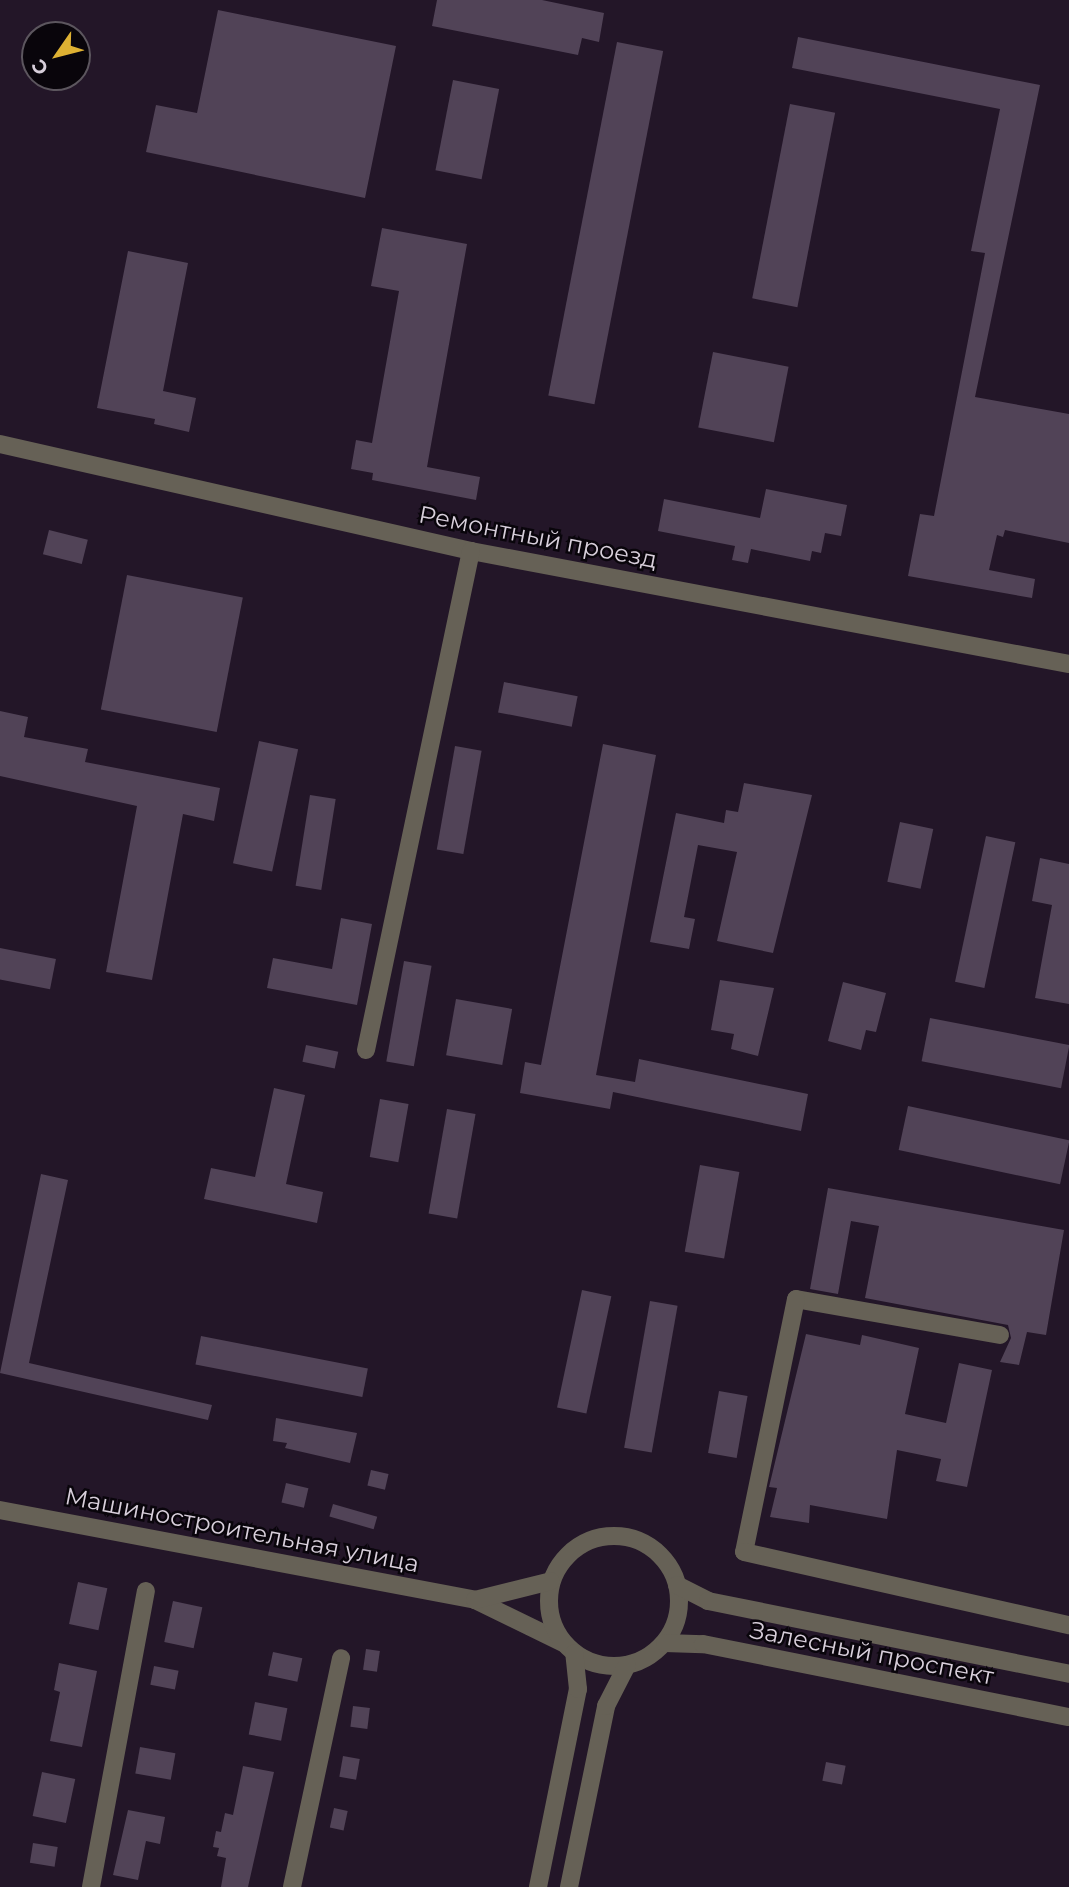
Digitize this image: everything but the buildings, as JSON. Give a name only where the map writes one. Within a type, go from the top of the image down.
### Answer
[{"type":"street","name":"Ремонтный проезд","points":[[0,444],[471,551],[1069,663]]},
{"type":"street","points":[[366,1051],[471,551]]},
{"type":"street","points":[[1000,1335],[796,1299],[744,1552],[1069,1625]]},
{"type":"street","name":"Машиностроительная улица","points":[[0,1510],[475,1600],[569,1648]]},
{"type":"street","points":[[538,1887],[578,1689],[569,1648],[550,1616],[551,1581],[574,1549],[611,1535],[633,1538],[653,1548],[668,1564],[677,1585],[679,1605],[665,1643],[627,1665],[600,1665],[569,1648]]},
{"type":"street","name":"Машиностроительная улица","points":[[475,1600],[551,1581]]},
{"type":"street","name":"Залесный проспект","points":[[677,1585],[698,1599],[1069,1674]]},
{"type":"street","points":[[91,1887],[146,1591]]},
{"type":"street","name":"Залесный проспект","points":[[665,1643],[703,1644],[1069,1717]]},
{"type":"street","points":[[292,1887],[341,1658]]},
{"type":"street","points":[[569,1887],[606,1706],[627,1665]]}]
